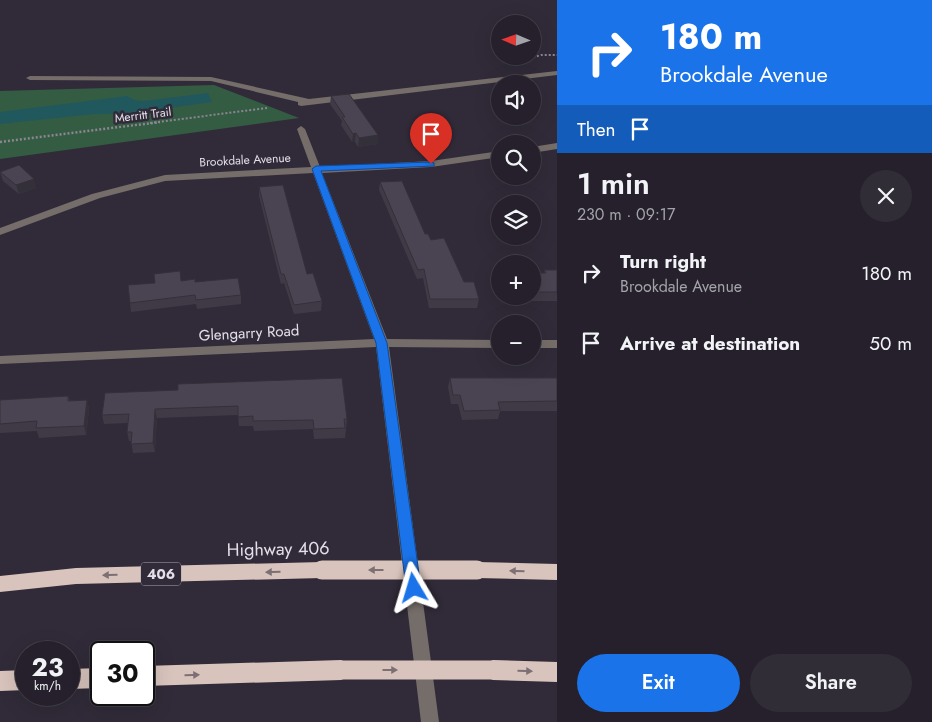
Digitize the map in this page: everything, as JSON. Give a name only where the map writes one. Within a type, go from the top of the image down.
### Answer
[{"type":"highway","name":"Highway 406","points":[[0,584],[76,576],[322,570],[557,572]]},
{"type":"highway","points":[[155,676],[341,670],[557,672]]},
{"type":"highway","points":[[0,681],[15,680]]},
{"type":"street","points":[[288,105],[479,84],[557,73]]},
{"type":"street","points":[[30,78],[211,79],[310,102]]},
{"type":"street","points":[[301,129],[382,343],[430,722]]},
{"type":"street","points":[[541,149],[557,146]]},
{"type":"street","name":"Brookdale Avenue","points":[[0,232],[96,196],[165,178],[431,164],[491,155]]},
{"type":"street","name":"Glengarry Road","points":[[0,360],[382,343],[491,344]]},
{"type":"street","points":[[541,344],[557,344]]},
{"type":"path","name":"Merritt Trail","points":[[0,142],[288,105]]},
{"type":"shaded area","points":[[214,85],[299,118],[0,159],[0,91]]},
{"type":"shaded area","points":[[208,93],[212,102],[128,114],[94,114],[0,124],[0,112],[127,96],[143,101]]},
{"type":"building","points":[[349,94],[378,135],[359,138],[356,133],[353,134],[342,117],[345,117],[331,96]]},
{"type":"building","points":[[19,165],[34,179],[16,185],[0,172]]},
{"type":"building","points":[[402,181],[425,234],[428,234],[431,240],[444,238],[464,282],[474,282],[479,299],[430,299],[424,269],[418,270],[380,182]]},
{"type":"building","points":[[283,185],[307,274],[313,273],[322,301],[294,305],[284,274],[281,274],[259,187]]},
{"type":"building","points":[[544,270],[557,270],[557,292],[541,292],[541,273],[546,273]]},
{"type":"building","points":[[180,271],[181,281],[195,279],[195,282],[238,278],[241,295],[196,300],[195,295],[130,303],[128,285],[155,283],[154,274]]},
{"type":"building","points":[[342,378],[347,419],[344,419],[345,428],[314,429],[313,420],[253,421],[253,416],[238,417],[238,406],[155,409],[153,443],[131,444],[132,432],[127,432],[129,414],[102,415],[105,393],[178,390],[178,384]]},
{"type":"building","points":[[450,378],[557,378],[557,401],[498,402],[500,410],[464,411],[460,395],[453,395]]},
{"type":"building","points":[[68,396],[68,401],[87,400],[84,426],[36,428],[37,421],[0,424],[0,400]]},
{"type":"route","points":[[414,588],[382,343],[316,169],[431,164]]}]
